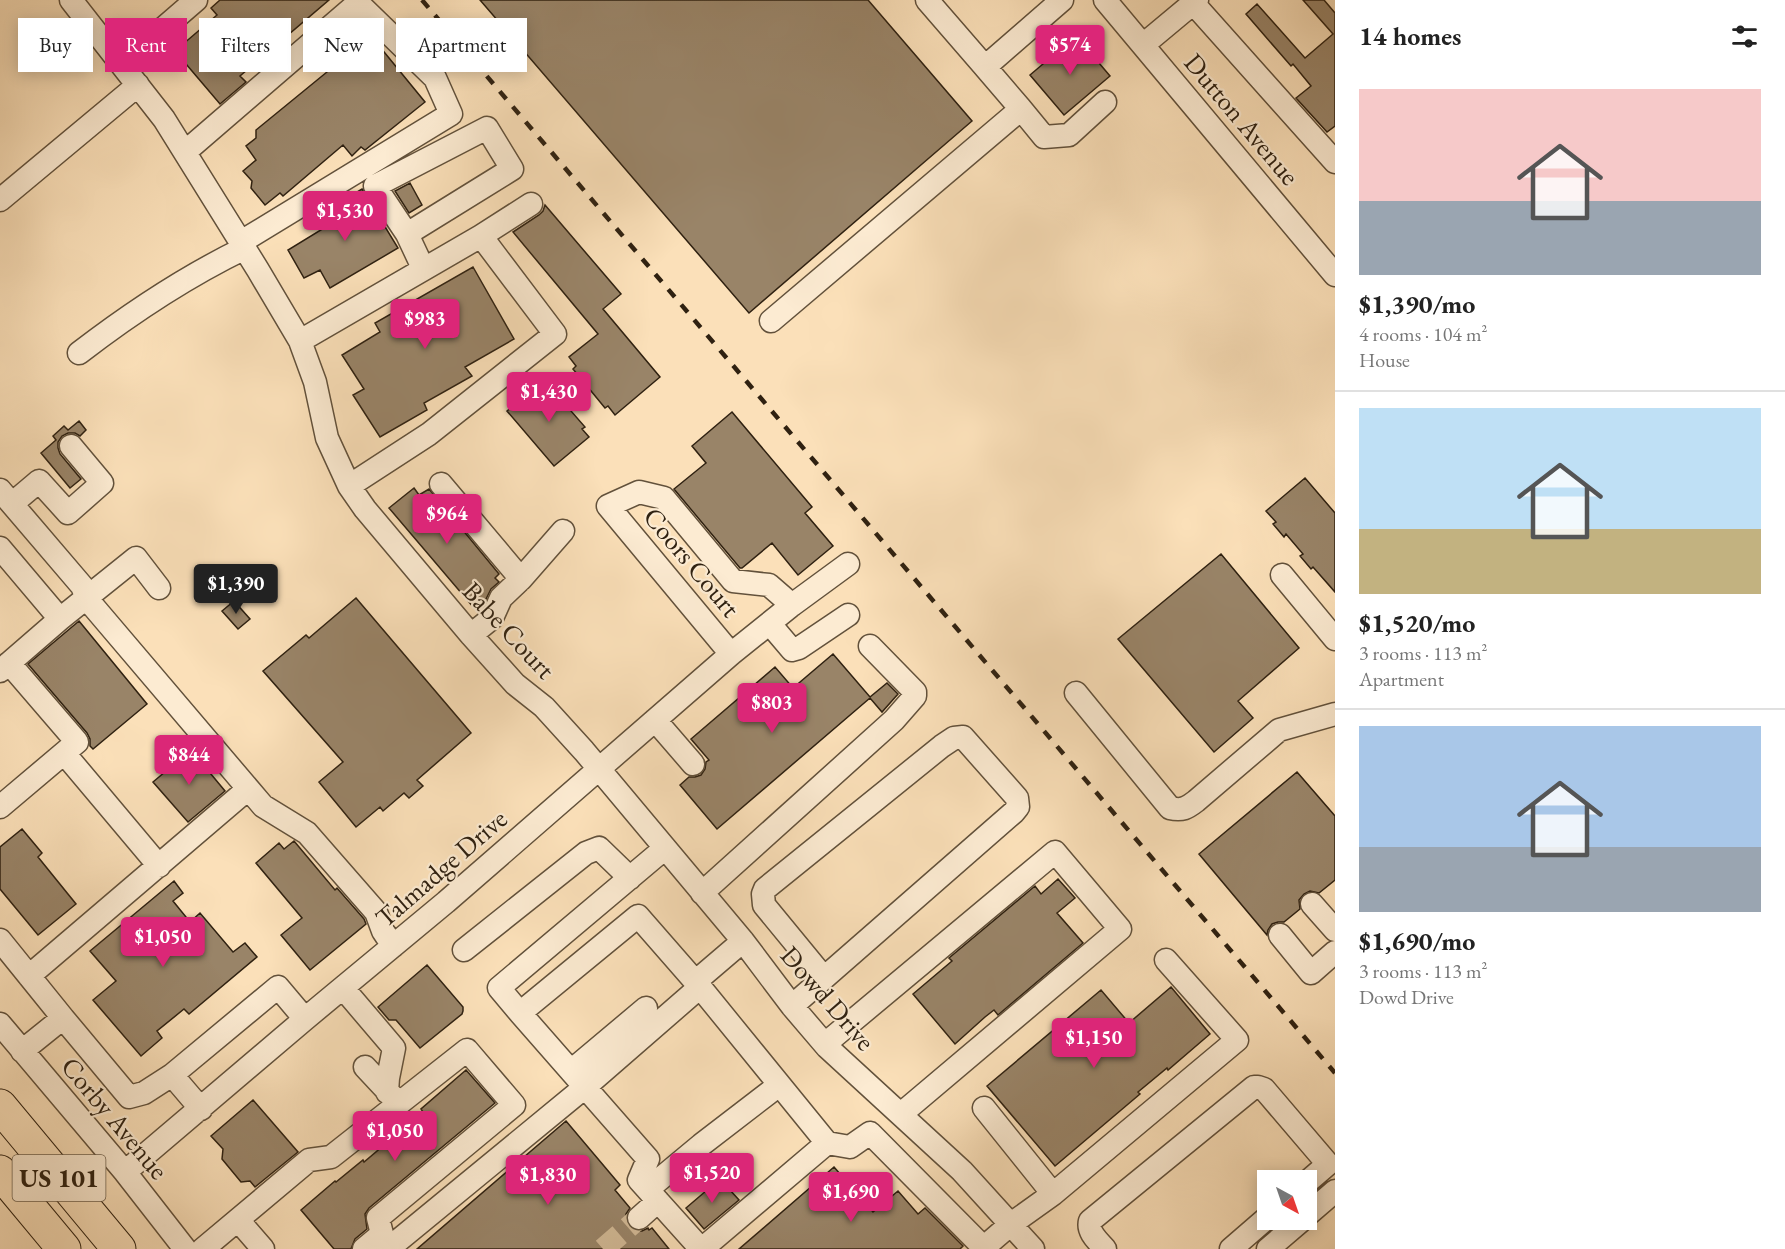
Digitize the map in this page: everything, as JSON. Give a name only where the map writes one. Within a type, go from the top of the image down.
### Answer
[{"type":"highway","name":"US 101","points":[[0,1106],[119,1249]]},
{"type":"highway","name":"US 101","points":[[0,1172],[64,1249]]},
{"type":"street","name":"Babe Court","points":[[71,0],[105,43]]},
{"type":"street","points":[[175,18],[196,0]]},
{"type":"street","points":[[927,0],[1044,137],[1069,135],[1105,102]]},
{"type":"street","points":[[985,67],[1062,0]]},
{"type":"street","name":"Dutton Avenue","points":[[1105,0],[1335,275]]},
{"type":"street","points":[[79,353],[118,322],[451,114],[435,78],[357,1],[185,152]]},
{"type":"street","points":[[1143,45],[1195,2],[1335,162]]},
{"type":"street","name":"Babe Court","points":[[128,72],[164,118],[300,341],[315,382],[327,438],[345,478],[365,508],[471,635],[515,684],[544,707],[598,769]]},
{"type":"street","points":[[0,200],[138,85]]},
{"type":"street","points":[[771,321],[1020,109]]},
{"type":"street","points":[[407,234],[512,170],[487,128],[375,186],[407,234],[423,268]]},
{"type":"street","points":[[300,341],[481,236],[531,204]]},
{"type":"street","points":[[345,478],[429,434],[555,334],[481,236]]},
{"type":"street","points":[[71,446],[102,483],[68,513],[39,481],[6,497],[82,586],[87,599],[263,806],[307,832],[375,912],[383,931],[393,946]]},
{"type":"street","points":[[441,484],[521,579]]},
{"type":"street","name":"Coors Court","points":[[731,654],[608,506],[639,492],[664,498],[733,581],[769,585],[792,605]]},
{"type":"street","points":[[471,635],[492,618],[501,598],[563,531]]},
{"type":"street","points":[[0,549],[60,619]]},
{"type":"street","points":[[0,807],[77,742],[5,667],[136,558],[159,588]]},
{"type":"street","name":"Talmadge Drive","points":[[125,1172],[393,946],[731,654],[848,564]]},
{"type":"street","points":[[1282,575],[1335,639]]},
{"type":"street","points":[[770,624],[792,650],[799,648],[848,615]]},
{"type":"street","points":[[702,893],[894,720],[915,696],[915,692],[870,646]]},
{"type":"street","points":[[1076,693],[1170,808],[1179,810],[1196,801],[1280,730],[1333,718]]},
{"type":"street","points":[[655,720],[693,764]]},
{"type":"street","points":[[792,1006],[824,978],[1018,807],[1017,798],[963,737],[954,738],[942,746],[765,889],[764,905],[824,978]]},
{"type":"street","points":[[64,753],[159,866]]},
{"type":"street","name":"Dowd Drive","points":[[598,769],[743,941],[792,1006],[825,1044],[962,1171],[1033,1249]]},
{"type":"street","points":[[29,976],[248,789]]},
{"type":"street","points":[[464,950],[593,849],[599,848],[606,852],[630,878]]},
{"type":"street","points":[[664,849],[499,988],[648,1160],[639,1180],[710,1247],[827,1143]]},
{"type":"street","points":[[825,1044],[1055,852],[1120,929],[901,1114]]},
{"type":"street","points":[[1312,904],[1335,930]]},
{"type":"street","points":[[520,1013],[638,916],[697,984],[827,1143],[850,1147],[870,1134],[983,1248],[1011,1224],[1053,1194],[1237,1040],[1166,960]]},
{"type":"street","points":[[1280,935],[1311,973],[1335,952]]},
{"type":"street","points":[[0,940],[129,1097],[144,1093],[172,1075],[278,987],[305,1019]]},
{"type":"street","points":[[388,1249],[578,1079],[697,984],[743,941]]},
{"type":"street","points":[[343,988],[394,1048],[388,1078],[393,1098]]},
{"type":"street","points":[[578,1079],[646,1008]]},
{"type":"street","points":[[22,1052],[63,1018]]},
{"type":"street","name":"Corby Avenue","points":[[0,1024],[125,1172],[185,1249]]},
{"type":"street","points":[[203,1249],[309,1160],[330,1157],[393,1098],[466,1050],[514,1106],[378,1218],[382,1234],[364,1249]]},
{"type":"street","points":[[366,1067],[393,1098]]},
{"type":"street","points":[[172,1075],[201,1109]]},
{"type":"street","points":[[639,1218],[653,1195],[701,1145],[780,1084]]},
{"type":"street","points":[[1105,1249],[1090,1231],[1090,1221],[1254,1087],[1264,1089],[1328,1164],[1317,1174]]},
{"type":"street","points":[[984,1108],[1053,1194]]},
{"type":"street","points":[[1317,1207],[1335,1191]]},
{"type":"street","points":[[238,1220],[263,1249]]},
{"type":"street","points":[[1231,1249],[1257,1227]]},
{"type":"street","points":[[1268,1249],[1290,1230]]},
{"type":"building","points":[[220,0],[329,0],[308,18],[303,18],[303,22],[291,32],[291,18],[214,18],[217,15],[211,8]]},
{"type":"building","points":[[480,0],[868,0],[972,121],[749,313],[527,55],[527,18],[495,18]]},
{"type":"building","points":[[1303,0],[1324,0],[1335,13],[1335,126],[1327,132],[1296,98],[1311,86],[1246,14],[1257,4],[1305,58],[1333,34]]},
{"type":"building","points":[[199,30],[199,72],[245,72],[240,76],[246,82],[220,104],[187,65],[187,41]]},
{"type":"building","points":[[1076,36],[1110,76],[1064,115],[1030,75]]},
{"type":"building","points":[[384,52],[396,67],[396,72],[400,72],[425,102],[365,150],[361,147],[352,156],[343,145],[283,196],[280,193],[265,205],[251,188],[252,181],[243,171],[256,160],[246,146],[256,138],[256,130],[327,72],[384,72]]},
{"type":"building","points":[[410,183],[422,205],[409,213],[395,191]]},
{"type":"building","points":[[362,189],[398,248],[330,288],[320,270],[304,278],[288,250],[329,225],[322,213]]},
{"type":"building","points":[[545,205],[621,294],[603,309],[660,377],[615,415],[608,406],[605,408],[573,369],[576,366],[569,357],[598,334],[513,232],[539,215]]},
{"type":"building","points":[[473,267],[514,339],[465,367],[472,376],[424,403],[427,410],[380,437],[353,395],[364,389],[342,355],[380,332],[375,323]]},
{"type":"building","points":[[542,381],[585,427],[582,429],[589,437],[554,466],[507,411]]},
{"type":"building","points":[[732,412],[812,507],[805,513],[833,546],[798,575],[772,543],[740,568],[674,489],[706,463],[692,446]]},
{"type":"building","points":[[79,421],[86,430],[80,436],[68,433],[58,442],[60,454],[81,479],[70,488],[41,453],[56,440],[53,436],[64,426],[68,430]]},
{"type":"building","points":[[1305,478],[1335,513],[1335,592],[1313,567],[1311,569],[1300,556],[1303,554],[1286,534],[1284,537],[1273,524],[1276,522],[1266,511]]},
{"type":"building","points":[[414,488],[419,495],[429,489],[499,574],[495,578],[499,582],[491,589],[486,599],[474,608],[389,508]]},
{"type":"building","points":[[1221,554],[1299,648],[1238,701],[1253,718],[1214,752],[1118,639]]},
{"type":"building","points":[[356,598],[471,733],[417,780],[423,786],[409,798],[404,793],[383,811],[380,807],[356,827],[319,782],[343,762],[263,671],[306,635],[309,638]]},
{"type":"building","points":[[234,601],[250,619],[238,629],[222,611]]},
{"type":"building","points":[[79,621],[147,704],[93,749],[87,733],[28,664]]},
{"type":"building","points":[[833,654],[870,697],[887,683],[898,694],[882,712],[870,698],[717,829],[680,785],[689,777],[701,775],[709,760],[691,739],[775,667],[793,688]]},
{"type":"building","points":[[191,750],[225,791],[188,822],[153,782]]},
{"type":"building","points":[[1297,772],[1335,816],[1335,880],[1319,893],[1310,891],[1304,894],[1299,900],[1300,909],[1284,922],[1272,924],[1267,935],[1199,854]]},
{"type":"building","points":[[22,829],[42,853],[38,857],[76,904],[38,935],[0,889],[0,847]]},
{"type":"building","points":[[294,841],[366,924],[310,970],[281,935],[302,918],[256,863],[279,843],[284,849]]},
{"type":"building","points":[[1058,879],[1075,898],[1057,913],[1083,943],[998,1015],[994,1010],[955,1044],[913,994],[952,961],[949,958],[1035,886],[1041,894]]},
{"type":"building","points":[[174,881],[183,893],[173,901],[190,922],[200,913],[233,952],[245,943],[257,957],[189,1014],[184,1009],[157,1031],[162,1038],[141,1056],[93,1000],[116,981],[90,951]]},
{"type":"building","points":[[427,965],[463,1007],[463,1011],[420,1048],[396,1020],[389,1020],[378,1007]]},
{"type":"building","points":[[1171,987],[1210,1034],[1138,1092],[1140,1094],[1055,1166],[987,1086],[1101,990],[1129,1023]]},
{"type":"building","points":[[466,1070],[495,1103],[369,1208],[365,1214],[367,1229],[355,1239],[351,1249],[334,1249],[301,1210],[335,1181],[363,1160],[364,1162],[423,1112],[421,1109]]},
{"type":"building","points":[[253,1100],[298,1152],[255,1187],[250,1181],[241,1182],[222,1159],[223,1149],[211,1136]]},
{"type":"building","points":[[566,1121],[620,1185],[615,1190],[630,1208],[626,1214],[629,1227],[635,1231],[652,1228],[669,1249],[417,1249]]},
{"type":"building","points":[[834,1167],[873,1212],[898,1191],[918,1214],[925,1208],[963,1246],[960,1249],[739,1249]]},
{"type":"building","points":[[720,1179],[739,1200],[704,1229],[686,1208]]},
{"type":"tunnel","points":[[603,1249],[639,1218]]},
{"type":"railway","points":[[422,0],[1335,1073]]}]
